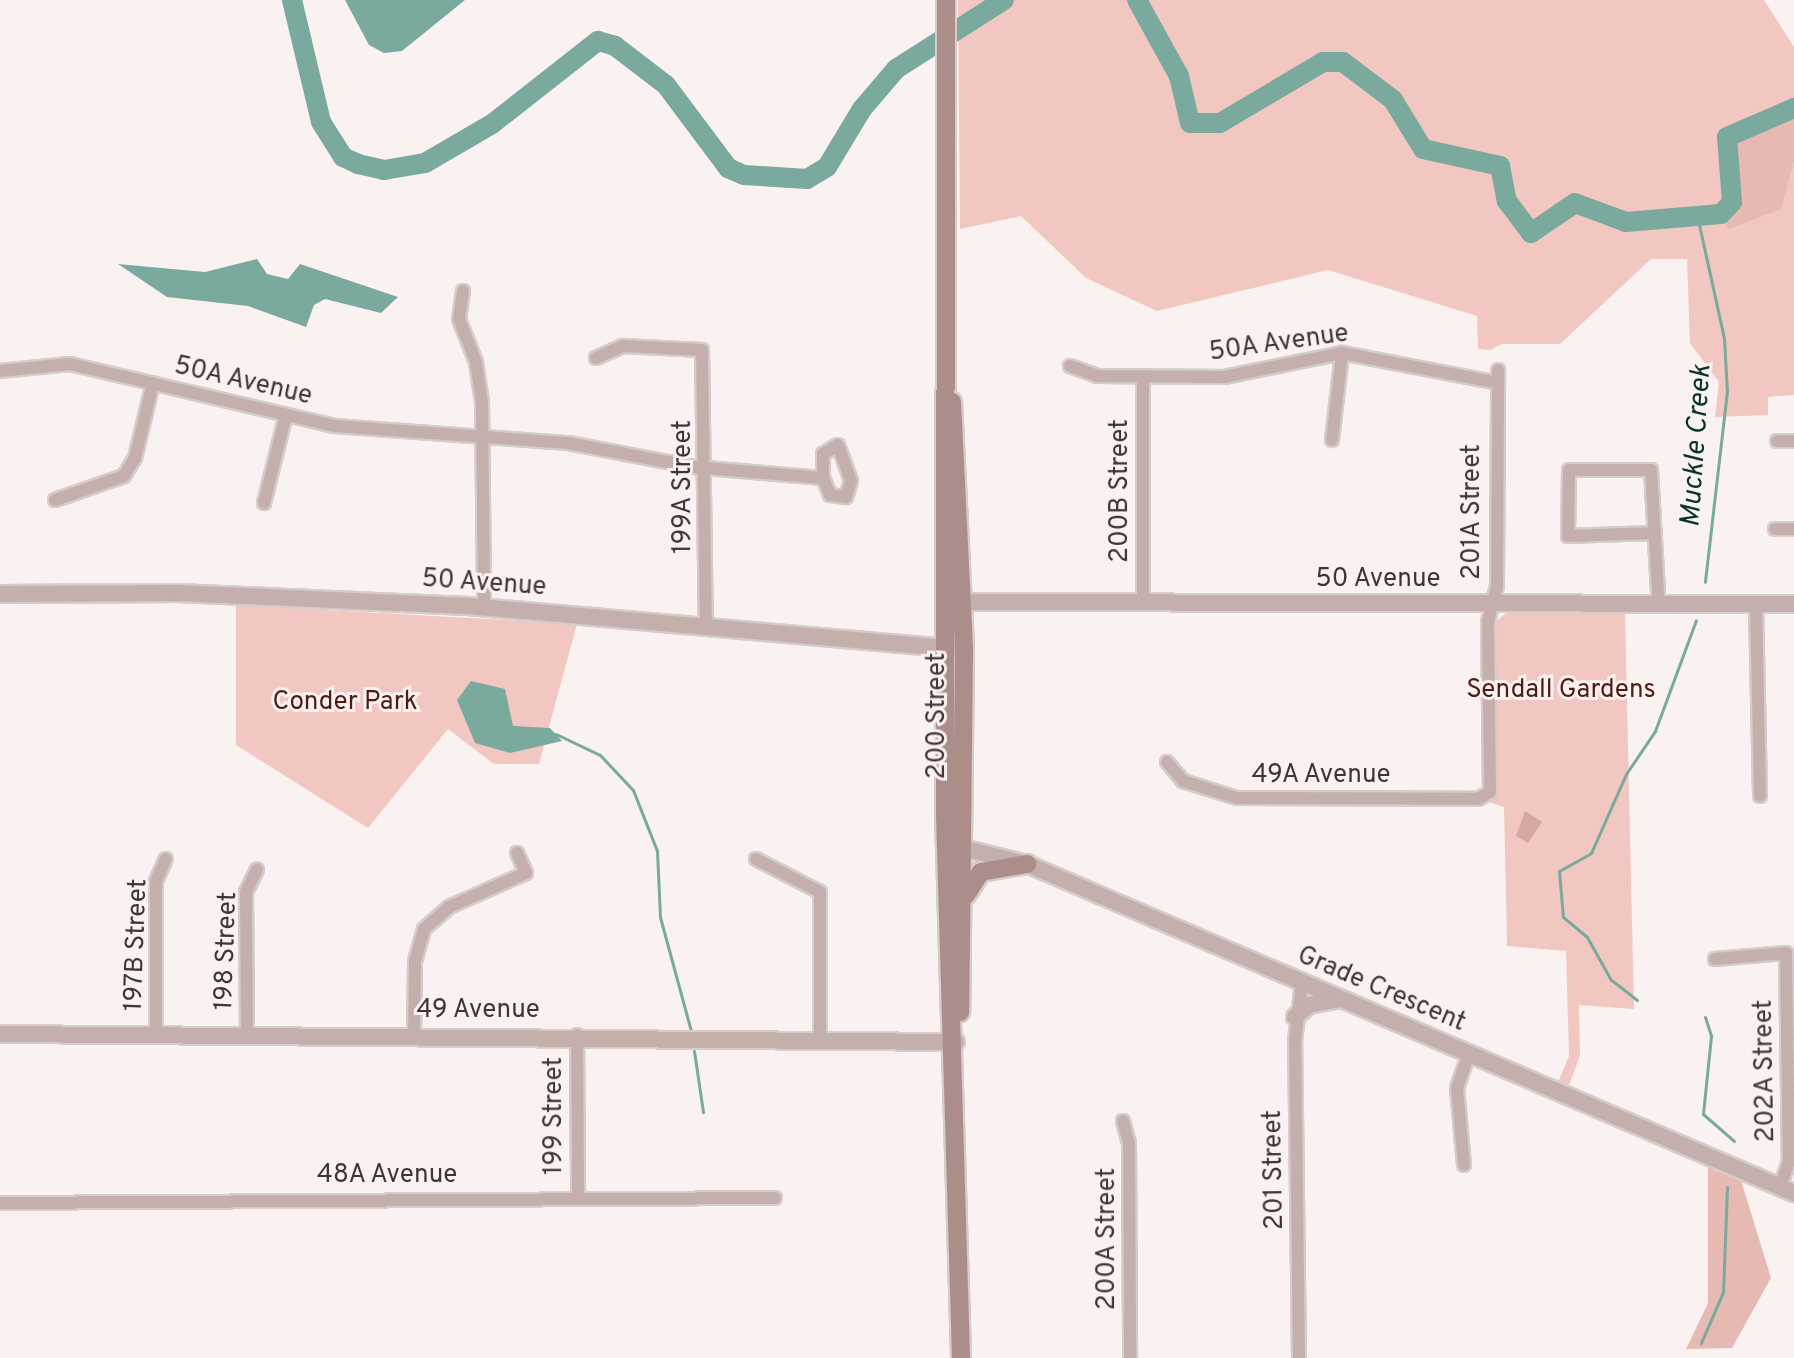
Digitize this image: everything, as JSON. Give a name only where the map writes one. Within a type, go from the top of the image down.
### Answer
[{"type":"main road","name":"200 Street","points":[[946,6],[950,390],[964,649],[966,895],[956,1042]]},
{"type":"main road","name":"200 Street","points":[[950,390],[944,507],[946,845],[956,1042],[961,1358]]},
{"type":"main road","points":[[944,507],[955,593],[963,602]]},
{"type":"main road","points":[[966,895],[981,872],[1027,864]]},
{"type":"street","points":[[463,291],[459,319],[476,362],[482,402],[479,437],[484,607]]},
{"type":"street","name":"199A Street","points":[[596,358],[623,346],[702,350],[706,626]]},
{"type":"street","points":[[1332,440],[1342,353]]},
{"type":"street","name":"50A Avenue","points":[[1070,366],[1087,375],[1224,377],[1342,353],[1496,376]]},
{"type":"street","name":"50A Avenue","points":[[0,371],[70,364],[335,426],[568,443],[706,468],[823,478]]},
{"type":"street","name":"201A Street","points":[[1486,797],[1492,784],[1496,376]]},
{"type":"street","name":"200B Street","points":[[1143,377],[1143,604]]},
{"type":"street","points":[[55,500],[124,476],[135,458],[153,383]]},
{"type":"street","points":[[264,503],[286,415]]},
{"type":"street","points":[[1777,441],[1794,441]]},
{"type":"street","points":[[1654,533],[1568,536],[1569,470],[1651,470],[1658,604]]},
{"type":"street","points":[[1775,529],[1794,529]]},
{"type":"street","name":"50 Avenue","points":[[0,594],[164,593],[484,607],[964,649]]},
{"type":"street","name":"50 Avenue","points":[[963,602],[1794,604]]},
{"type":"street","points":[[1756,604],[1760,796]]},
{"type":"street","name":"49A Avenue","points":[[1167,762],[1183,781],[1237,798],[1486,797]]},
{"type":"street","name":"Grade Crescent","points":[[946,845],[965,845],[1027,864],[1787,1190]]},
{"type":"street","points":[[414,1035],[415,961],[424,929],[449,907],[526,873],[517,853]]},
{"type":"street","name":"197B Street","points":[[156,1034],[156,881],[166,859]]},
{"type":"street","points":[[756,859],[820,892],[820,1037]]},
{"type":"street","name":"198 Street","points":[[247,1035],[246,892],[257,869]]},
{"type":"street","name":"202A Street","points":[[1715,959],[1786,953],[1787,1190]]},
{"type":"street","name":"201 Street","points":[[1299,1358],[1295,1017],[1302,982]]},
{"type":"street","points":[[1295,1017],[1309,1005],[1341,999]]},
{"type":"street","name":"49 Avenue","points":[[0,1034],[820,1037],[956,1042]]},
{"type":"street","name":"199 Street","points":[[577,1035],[578,1197]]},
{"type":"street","points":[[1464,1165],[1457,1088],[1469,1054]]},
{"type":"street","name":"200A Street","points":[[1123,1121],[1129,1143],[1130,1358]]},
{"type":"street","name":"48A Avenue","points":[[0,1203],[775,1198]]},
{"type":"green space","points":[[958,0],[1764,0],[1794,47],[1794,395],[1768,397],[1768,415],[1715,417],[1719,382],[1690,343],[1687,259],[1651,259],[1560,344],[1502,344],[1490,350],[1478,349],[1477,316],[1328,270],[1157,311],[1086,278],[1021,216],[960,229]]},
{"type":"green space","name":"Conder Park","points":[[236,605],[577,624],[539,764],[494,764],[448,729],[368,828],[236,745]]},
{"type":"green space","name":"Sendall Gardens","points":[[1507,612],[1625,613],[1634,1009],[1579,1005],[1580,1056],[1568,1088],[1558,1082],[1569,1056],[1566,951],[1507,946],[1504,807],[1489,802],[1498,789],[1493,624]]},
{"type":"shaded area","points":[[345,0],[465,0],[402,51],[384,53],[369,45]]},
{"type":"shaded area","points":[[1794,111],[1794,161],[1781,209],[1728,229],[1724,220],[1740,200],[1731,138]]},
{"type":"shaded area","points":[[257,259],[267,274],[288,279],[300,264],[398,297],[381,313],[325,299],[314,305],[306,327],[248,306],[167,297],[118,264],[205,272]]},
{"type":"shaded area","points":[[471,681],[505,689],[513,726],[550,728],[562,741],[510,753],[475,743],[457,700]]},
{"type":"shaded area","points":[[1708,1162],[1740,1177],[1771,1278],[1732,1348],[1686,1349],[1708,1303]]},
{"type":"building","points":[[1525,811],[1542,822],[1528,843],[1516,836]]},
{"type":"waterway","points":[[292,0],[321,122],[343,157],[358,164],[384,170],[425,163],[492,124],[598,41],[615,46],[666,85],[728,168],[744,175],[807,179],[827,167],[862,109],[896,69],[1004,0]]},
{"type":"waterway","points":[[1137,0],[1179,76],[1190,123],[1220,123],[1323,62],[1343,62],[1393,100],[1423,149],[1500,166],[1507,201],[1531,233],[1575,203],[1626,222],[1721,214],[1732,202],[1727,137],[1794,108]]},
{"type":"waterway","name":"Muckle Creek","points":[[1698,220],[1724,338],[1727,391],[1705,582]]},
{"type":"waterway","name":"Muckle Creek","points":[[1637,1000],[1611,980],[1587,937],[1563,917],[1559,871],[1591,853],[1626,774],[1655,731],[1696,620]]},
{"type":"waterway","points":[[556,734],[600,755],[633,790],[657,851],[660,917],[691,1031]]},
{"type":"waterway","name":"Muckle Creek","points":[[1705,1017],[1711,1036],[1703,1114],[1734,1141]]},
{"type":"waterway","points":[[694,1051],[703,1112]]},
{"type":"waterway","name":"Muckle Creek","points":[[1701,1343],[1723,1292],[1727,1187]]}]
